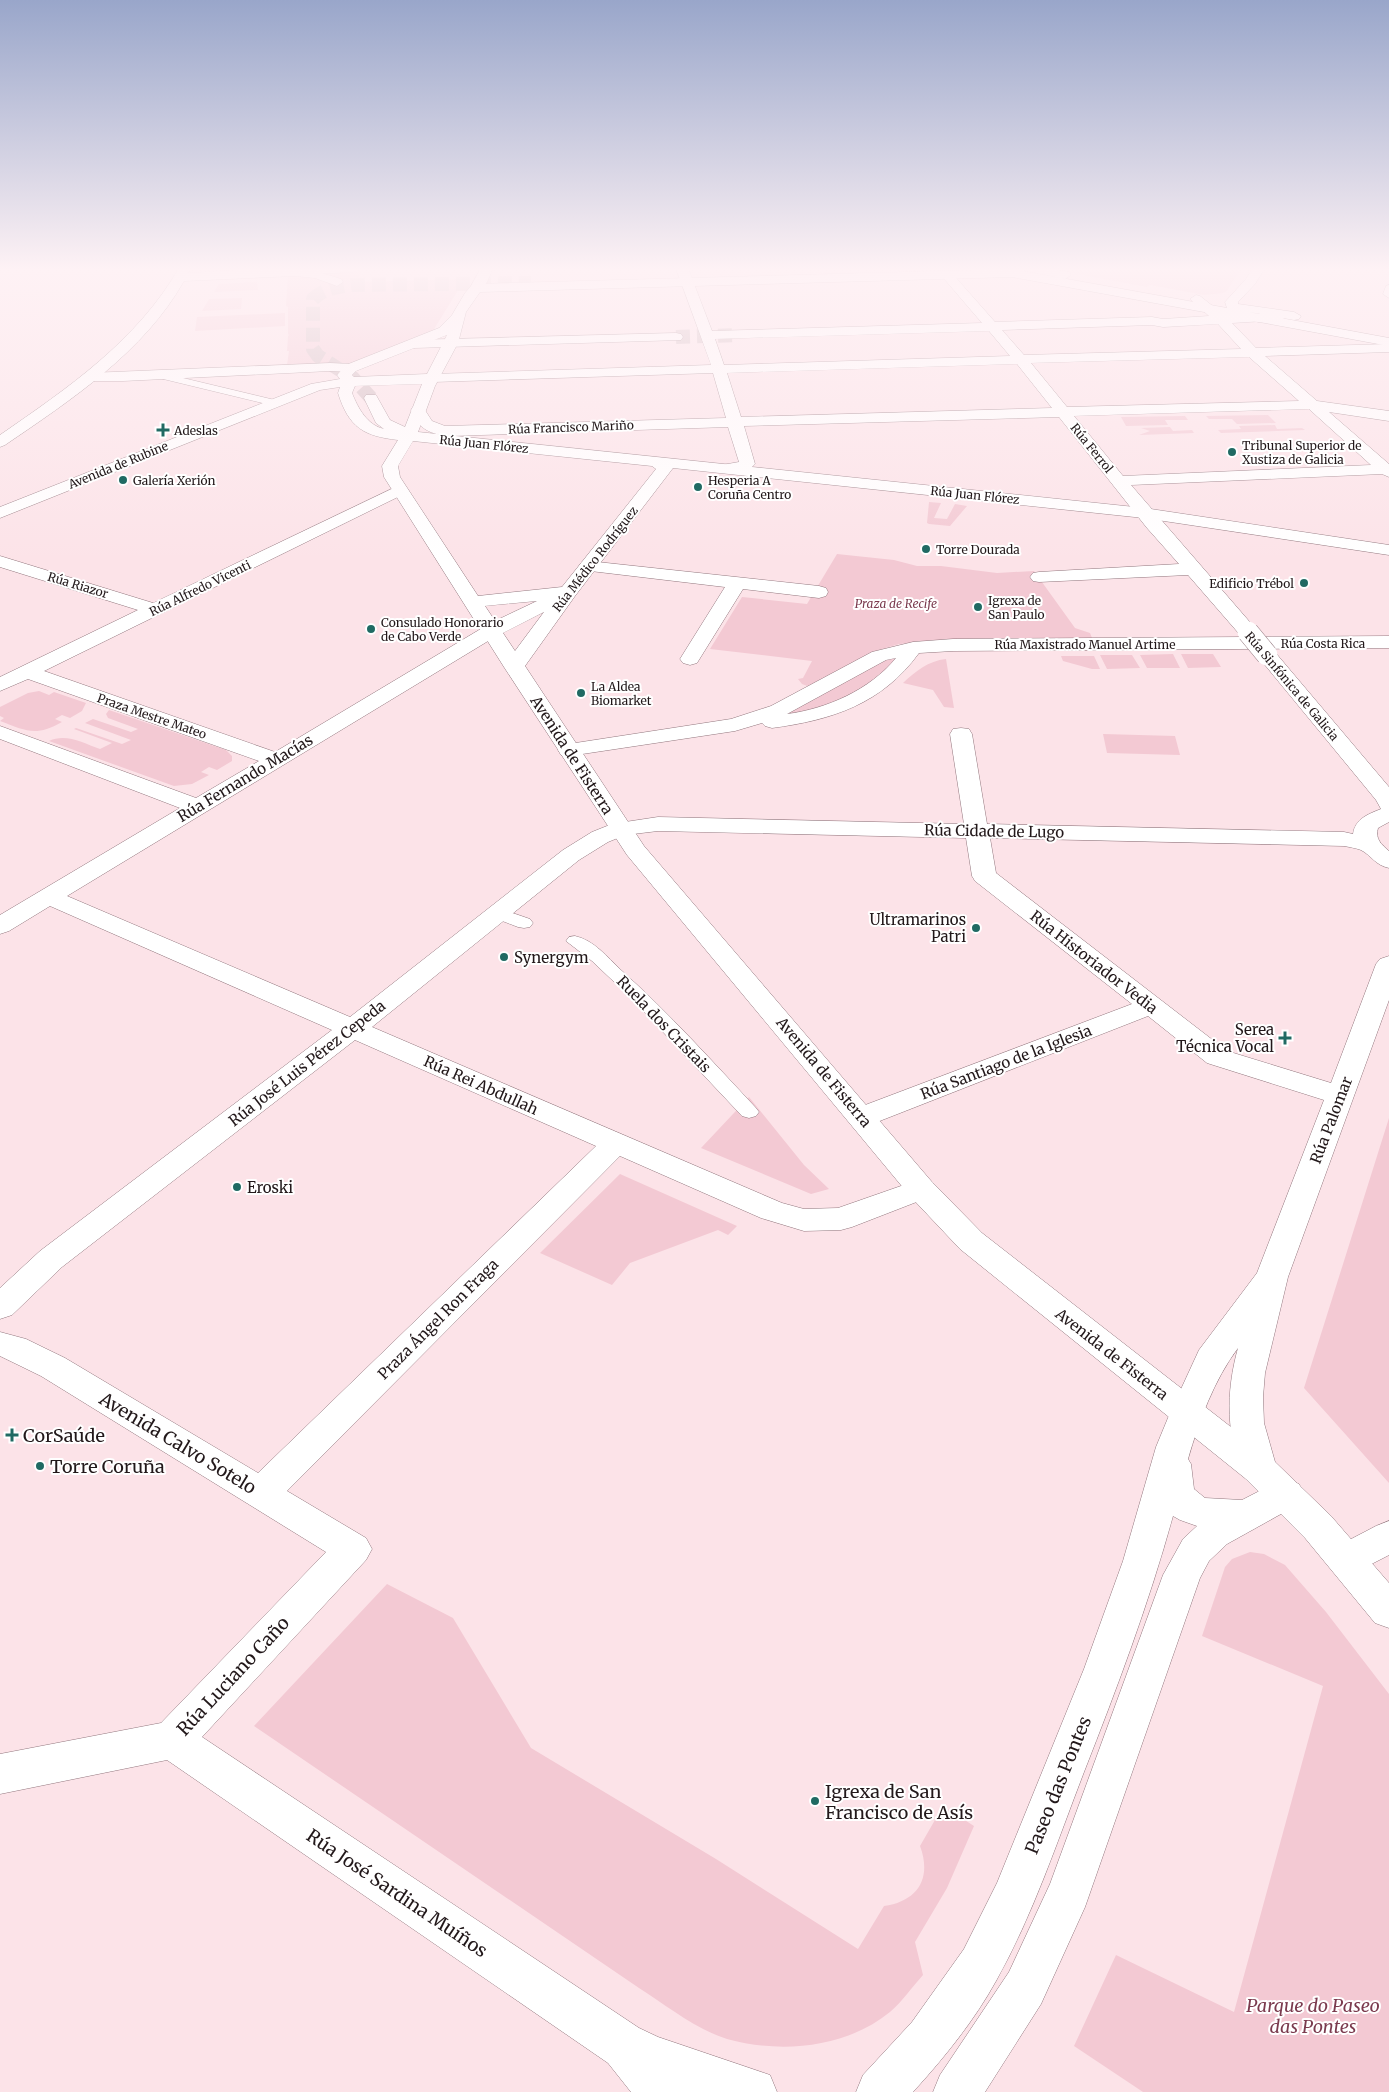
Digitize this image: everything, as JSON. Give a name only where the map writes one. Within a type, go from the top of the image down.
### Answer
[{"type":"street","points":[[0,442],[90,377],[102,366]]},
{"type":"street","points":[[350,375],[369,366]]},
{"type":"street","points":[[371,398],[384,423],[409,435],[418,410],[440,366]]},
{"type":"street","points":[[716,366],[719,369],[747,464],[742,467],[728,468]]},
{"type":"street","points":[[90,377],[324,367],[379,382],[433,378],[832,366]]},
{"type":"street","name":"Rúa Ferrol","points":[[1025,366],[1144,513]]},
{"type":"street","points":[[1268,366],[1388,470]]},
{"type":"street","name":"Avenida de Rubine","points":[[0,512],[350,375]]},
{"type":"street","name":"Rúa Juan Flórez","points":[[350,375],[345,391],[346,399],[366,427],[389,434],[1144,513],[1389,550]]},
{"type":"street","name":"Rúa Francisco Mariño","points":[[418,410],[423,423],[433,429],[443,431],[1313,405],[1389,416]]},
{"type":"street","name":"Rúa Juan Flórez","points":[[559,451],[549,447],[541,439],[548,432],[563,428]]},
{"type":"street","name":"Avenida de Fisterra","points":[[409,435],[390,466],[392,478],[620,829],[636,850],[921,1189],[971,1241],[1180,1430],[1259,1469],[1286,1494],[1346,1559],[1389,1611]]},
{"type":"street","name":"Rúa Médico Rodríguez","points":[[514,667],[568,592],[665,468],[658,463],[647,460]]},
{"type":"street","points":[[1118,481],[1388,470]]},
{"type":"street","name":"Rúa Alfredo Vicenti","points":[[0,685],[400,490]]},
{"type":"street","name":"Rúa Sinfónica de Galicia","points":[[1144,513],[1257,643],[1387,799],[1389,811]]},
{"type":"street","name":"Rúa Riazor","points":[[0,561],[156,610]]},
{"type":"street","points":[[588,566],[819,592]]},
{"type":"street","points":[[1039,577],[1192,569]]},
{"type":"street","points":[[690,659],[737,583]]},
{"type":"street","points":[[473,602],[568,592]]},
{"type":"street","name":"Rúa Fernando Macías","points":[[0,926],[491,631],[568,592]]},
{"type":"street","name":"Rúa Costa Rica","points":[[1257,643],[1389,642]]},
{"type":"street","name":"Rúa Maxistrado Manuel Artime","points":[[735,725],[778,710],[879,656],[914,648],[953,645],[1257,643]]},
{"type":"street","name":"Rúa Maxistrado Manuel Artime","points":[[569,750],[735,725],[786,720],[846,705],[875,688],[904,663],[914,648]]},
{"type":"street","name":"Praza Mestre Mateo","points":[[27,672],[276,760]]},
{"type":"street","points":[[0,732],[198,807]]},
{"type":"street","name":"Rúa Historiador Vedia","points":[[961,734],[984,876],[1218,1057],[1340,1095]]},
{"type":"street","points":[[1389,811],[1368,823],[1364,830],[1364,837],[1368,845],[1389,862]]},
{"type":"street","name":"Rúa Cidade de Lugo","points":[[620,829],[658,824],[977,830],[1344,839],[1368,845]]},
{"type":"street","name":"Rúa José Luis Pérez Cepeda","points":[[0,1307],[51,1259],[353,1028],[571,855],[600,837],[620,829]]},
{"type":"street","name":"Rúa Rei Abdullah","points":[[49,896],[772,1212],[804,1220],[841,1219],[921,1189]]},
{"type":"street","name":"Rúa Palomar","points":[[1259,1469],[1246,1423],[1246,1397],[1248,1373],[1272,1277],[1389,964]]},
{"type":"street","name":"Rúa Santiago de la Iglesia","points":[[862,1117],[1150,1006]]},
{"type":"street","name":"Praza Ángel Ron Fraga","points":[[262,1494],[615,1144]]},
{"type":"street","name":"Rúa Palomar","points":[[1180,1430],[1211,1359],[1272,1277]]},
{"type":"street","name":"Avenida Calvo Sotelo","points":[[0,1344],[14,1348],[53,1367],[353,1549]]},
{"type":"street","points":[[1180,1430],[1173,1482],[1177,1495],[1183,1503],[1198,1512],[1222,1515],[1247,1515]]},
{"type":"street","name":"Paseo das Pontes","points":[[880,2092],[928,2039],[980,1965],[1013,1897],[1107,1660],[1142,1561],[1180,1430]]},
{"type":"street","points":[[957,2092],[1025,1988],[1069,1891],[1182,1575],[1196,1550],[1214,1533],[1286,1494]]},
{"type":"street","points":[[1346,1559],[1389,1537]]},
{"type":"street","name":"Rúa Luciano Caño","points":[[0,1774],[172,1740],[353,1549]]},
{"type":"street","name":"Rúa José Sardina Muíños","points":[[172,1740],[622,2045],[651,2059],[753,2092]]},
{"type":"street","name":"Rúa José Sardina Muíños","points":[[622,2045],[662,2092]]},
{"type":"lane","points":[[158,375],[275,403]]},
{"type":"lane","points":[[498,913],[524,923]]},
{"type":"lane","name":"Ruela dos Cristais","points":[[575,941],[592,952],[637,994],[679,1036],[748,1112]]},
{"type":"green space","points":[[1268,415],[1276,423],[1237,424],[1232,419],[1209,419],[1206,416]]},
{"type":"green space","points":[[1185,416],[1188,420],[1165,420],[1168,425],[1126,426],[1121,417]]},
{"type":"green space","points":[[1275,425],[1277,429],[1302,428],[1305,430],[1221,433],[1218,430],[1241,429],[1239,426]]},
{"type":"green space","points":[[1170,427],[1173,431],[1192,430],[1194,433],[1139,435],[1150,431],[1141,428]]},
{"type":"green space","points":[[929,502],[941,503],[934,518],[947,519],[955,504],[967,506],[950,526],[929,524],[927,523]]},
{"type":"green space","name":"Praza de Recife","points":[[837,554],[894,560],[917,566],[941,566],[997,573],[1034,571],[1075,628],[1090,633],[1092,638],[959,639],[899,644],[872,652],[810,687],[802,684],[798,679],[803,678],[812,661],[710,649],[742,597],[807,604]]},
{"type":"green space","points":[[1173,654],[1180,668],[1147,668],[1140,655]]},
{"type":"green space","points":[[1181,654],[1213,654],[1221,667],[1188,668]]},
{"type":"green space","points":[[1100,655],[1132,655],[1140,668],[1107,669]]},
{"type":"green space","points":[[1061,656],[1094,656],[1100,669],[1092,669],[1063,661]]},
{"type":"green space","points":[[899,657],[872,682],[842,701],[814,711],[774,717],[882,661]]},
{"type":"green space","points":[[946,659],[954,708],[944,707],[933,690],[903,683],[923,667]]},
{"type":"green space","points":[[39,691],[49,695],[54,692],[86,703],[82,711],[70,718],[62,715],[55,719],[62,722],[45,730],[24,730],[0,721],[4,718],[0,716],[0,707],[28,693]]},
{"type":"green space","points":[[109,710],[226,750],[232,756],[232,761],[217,770],[209,767],[201,772],[209,775],[192,784],[174,786],[49,741],[68,738],[100,749],[112,743],[74,729],[76,728],[122,744],[131,740],[85,723],[93,719],[131,732],[138,729],[108,718],[106,714]]},
{"type":"green space","points":[[1103,734],[1175,736],[1180,755],[1107,753]]},
{"type":"green space","points":[[749,1097],[804,1165],[829,1189],[811,1194],[701,1148]]},
{"type":"green space","points":[[1389,1118],[1389,1483],[1304,1388]]},
{"type":"green space","points":[[620,1174],[737,1226],[728,1235],[718,1230],[630,1263],[612,1285],[540,1253]]},
{"type":"green space","name":"Parque do Paseo das Pontes","points":[[1250,1552],[1264,1554],[1285,1565],[1326,1612],[1389,1694],[1389,2092],[1143,2092],[1074,2046],[1116,1955],[1234,2012],[1323,1686],[1202,1636],[1225,1567],[1232,1559]]},
{"type":"green space","points":[[387,1584],[453,1618],[531,1748],[716,1859],[858,1949],[884,1906],[906,1899],[919,1886],[923,1878],[924,1868],[920,1846],[943,1806],[974,1826],[947,1888],[915,1942],[923,1975],[890,2012],[854,2034],[812,2045],[791,2047],[748,2044],[715,2035],[670,2009],[254,1726]]},
{"type":"tunnel","points":[[333,366],[353,378],[371,398]]},
{"type":"place","name":"Adeslas","points":[[163,430]]},
{"type":"place","name":"Tribunal Superior de Xustiza de Galicia","points":[[1232,452]]},
{"type":"place","name":"Galería Xerión","points":[[123,480]]},
{"type":"place","name":"Hesperia A Coruña Centro","points":[[698,487]]},
{"type":"place","name":"Torre Dourada","points":[[926,549]]},
{"type":"place","name":"Edificio Trébol","points":[[1304,583]]},
{"type":"place","name":"Igrexa de San Paulo","points":[[978,607]]},
{"type":"place","name":"Consulado Honorario de Cabo Verde","points":[[371,629]]},
{"type":"place","name":"La Aldea Biomarket","points":[[581,693]]},
{"type":"place","name":"Ultramarinos Patri","points":[[976,928]]},
{"type":"place","name":"Synergym","points":[[504,957]]},
{"type":"place","name":"Serea Técnica Vocal","points":[[1285,1038]]},
{"type":"place","name":"Eroski","points":[[237,1187]]},
{"type":"place","name":"CorSaúde","points":[[12,1435]]},
{"type":"place","name":"Torre Coruña","points":[[40,1466]]},
{"type":"place","name":"Igrexa de San Francisco de Asís","points":[[815,1801]]}]
